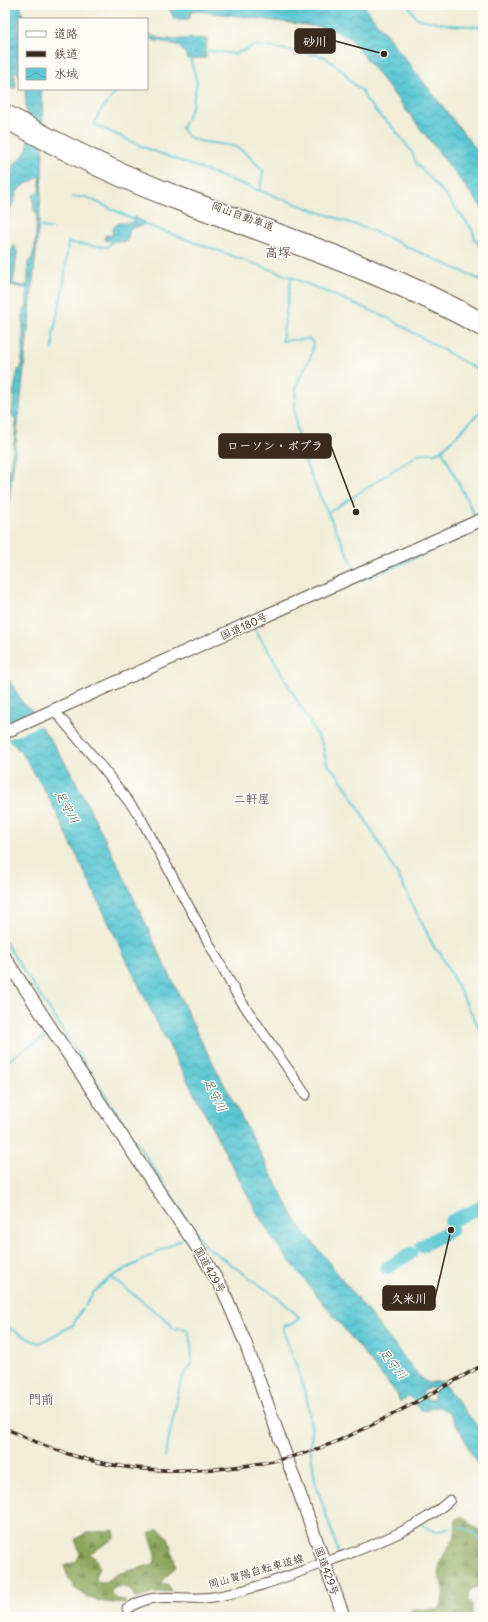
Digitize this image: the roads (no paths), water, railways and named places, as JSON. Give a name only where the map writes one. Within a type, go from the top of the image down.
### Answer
[{"type":"highway","name":"岡山自動車道","points":[[5,110],[69,151],[116,167],[182,194],[284,230],[369,264],[422,288],[483,319]]},
{"type":"highway","name":"岡山自動車道","points":[[5,122],[179,204],[365,274],[418,297],[483,332]]},
{"type":"highway","name":"国道180号","points":[[5,732],[483,519]]},
{"type":"highway","name":"国道429号","points":[[5,958],[149,1177],[199,1250],[223,1290],[245,1342],[344,1617]]},
{"type":"street","points":[[51,712],[105,771],[138,816],[237,995],[306,1095]]},
{"type":"street","name":"岡山賀陽自転車道線","points":[[127,1609],[137,1602],[153,1598],[174,1597],[196,1599],[213,1597],[325,1564],[384,1540],[412,1525],[450,1500]]},
{"type":"water","points":[[5,5],[20,5],[24,18],[18,18],[18,74],[17,71],[14,72],[16,87],[12,89],[8,86],[6,72],[6,63],[10,50],[10,43],[5,36]]},
{"type":"water","points":[[168,5],[363,5],[483,158],[483,209],[350,38],[329,28],[192,10],[189,19],[174,19]]},
{"type":"water","points":[[148,33],[152,36],[167,39],[207,39],[206,48],[204,49],[206,58],[188,59],[180,47],[170,43],[153,40],[148,38]]},
{"type":"water","points":[[25,90],[41,90],[43,142],[39,222],[20,404],[8,507],[6,507],[5,482],[9,475],[15,436],[16,421],[12,415],[14,390],[18,370],[21,369],[23,346],[23,310],[27,308],[27,289],[10,285],[6,286],[5,291],[5,283],[10,282],[9,257],[14,245],[17,252],[13,284],[23,286],[28,284],[28,262],[32,258],[35,247],[37,212],[34,211],[33,195],[39,192],[40,175],[19,189],[9,210],[10,213],[5,219],[5,195],[12,172],[12,167],[23,155],[28,145]]},
{"type":"water","points":[[134,217],[144,222],[142,226],[130,228],[126,242],[105,240],[105,235],[112,236],[113,228],[119,223],[134,223]]},
{"type":"water","points":[[5,219],[8,232],[6,234],[5,243]]},
{"type":"water","name":"足守川","points":[[5,674],[25,706],[30,708],[74,778],[120,869],[197,1033],[296,1221],[418,1375],[428,1383],[441,1381],[483,1433],[483,1471],[472,1455],[462,1434],[449,1413],[438,1407],[423,1411],[410,1396],[400,1402],[397,1394],[274,1241],[256,1211],[155,1019],[49,798],[24,756],[5,735]],"holes":[[[431,1387],[435,1393],[433,1400],[426,1399],[422,1392]]]},
{"type":"waterway","points":[[408,5],[416,17],[420,19],[452,25],[483,27]]},
{"type":"waterway","points":[[202,50],[235,54],[253,46],[260,46],[325,57],[344,72],[350,81],[363,92],[366,100],[381,117],[391,125],[412,152],[416,163],[442,191],[472,229],[475,239],[483,250]]},
{"type":"waterway","points":[[190,58],[197,82],[192,107],[182,128],[186,134],[198,141],[229,145],[243,151],[263,170],[260,191],[373,231],[483,281]]},
{"type":"waterway","points":[[117,90],[99,113],[94,124],[143,147],[260,191]]},
{"type":"waterway","points":[[73,197],[86,197],[135,220]]},
{"type":"waterway","points":[[141,223],[291,277],[388,318],[483,373]]},
{"type":"waterway","points":[[38,226],[52,229]]},
{"type":"waterway","points":[[68,241],[68,243],[107,247],[114,240]]},
{"type":"waterway","points":[[53,350],[53,335],[64,283],[68,243]]},
{"type":"waterway","points":[[291,277],[282,341],[309,339],[313,343],[311,357],[300,377],[296,390],[296,422],[298,438],[308,469],[328,513]]},
{"type":"waterway","points":[[475,516],[442,450],[483,409]]},
{"type":"waterway","points":[[355,569],[328,513],[420,453],[435,453],[442,450]]},
{"type":"waterway","points":[[361,581],[483,528]]},
{"type":"waterway","points":[[254,629],[270,653],[322,744],[327,764],[338,775],[353,798],[402,883],[435,949],[440,953],[483,1035]]},
{"type":"waterway","points":[[5,942],[204,1245],[281,1300],[300,1318],[292,1324],[283,1326],[283,1330],[301,1379],[308,1404],[312,1432],[310,1445],[315,1481],[339,1554]]},
{"type":"waterway","points":[[5,1063],[23,1050],[47,1036]]},
{"type":"waterway","points":[[422,1246],[451,1230],[451,1221],[483,1206]]},
{"type":"waterway","points":[[85,1305],[93,1293],[111,1277],[182,1239]]},
{"type":"waterway","points":[[387,1268],[411,1253]]},
{"type":"waterway","points":[[111,1277],[169,1322],[173,1329],[184,1328],[188,1331],[191,1342],[192,1364],[181,1380],[165,1457]]},
{"type":"waterway","points":[[5,1326],[33,1341],[40,1343],[73,1325],[82,1309]]},
{"type":"waterway","points":[[421,1524],[435,1532],[451,1528]]},
{"type":"waterway","points":[[460,1528],[470,1530],[483,1540]]},
{"type":"railway","points":[[5,1428],[59,1451],[107,1464],[172,1470],[206,1470],[240,1466],[273,1461],[304,1453],[333,1443],[390,1416],[483,1365]]},
{"type":"place","name":"砂川","points":[[384,54]]},
{"type":"place","name":"ローソン・ポプラ","points":[[356,512]]},
{"type":"place","name":"久米川","points":[[451,1230]]},
{"type":"district","name":"高塚","points":[[278,252]]},
{"type":"district","name":"二軒屋","points":[[252,799]]},
{"type":"district","name":"門前","points":[[41,1399]]}]
